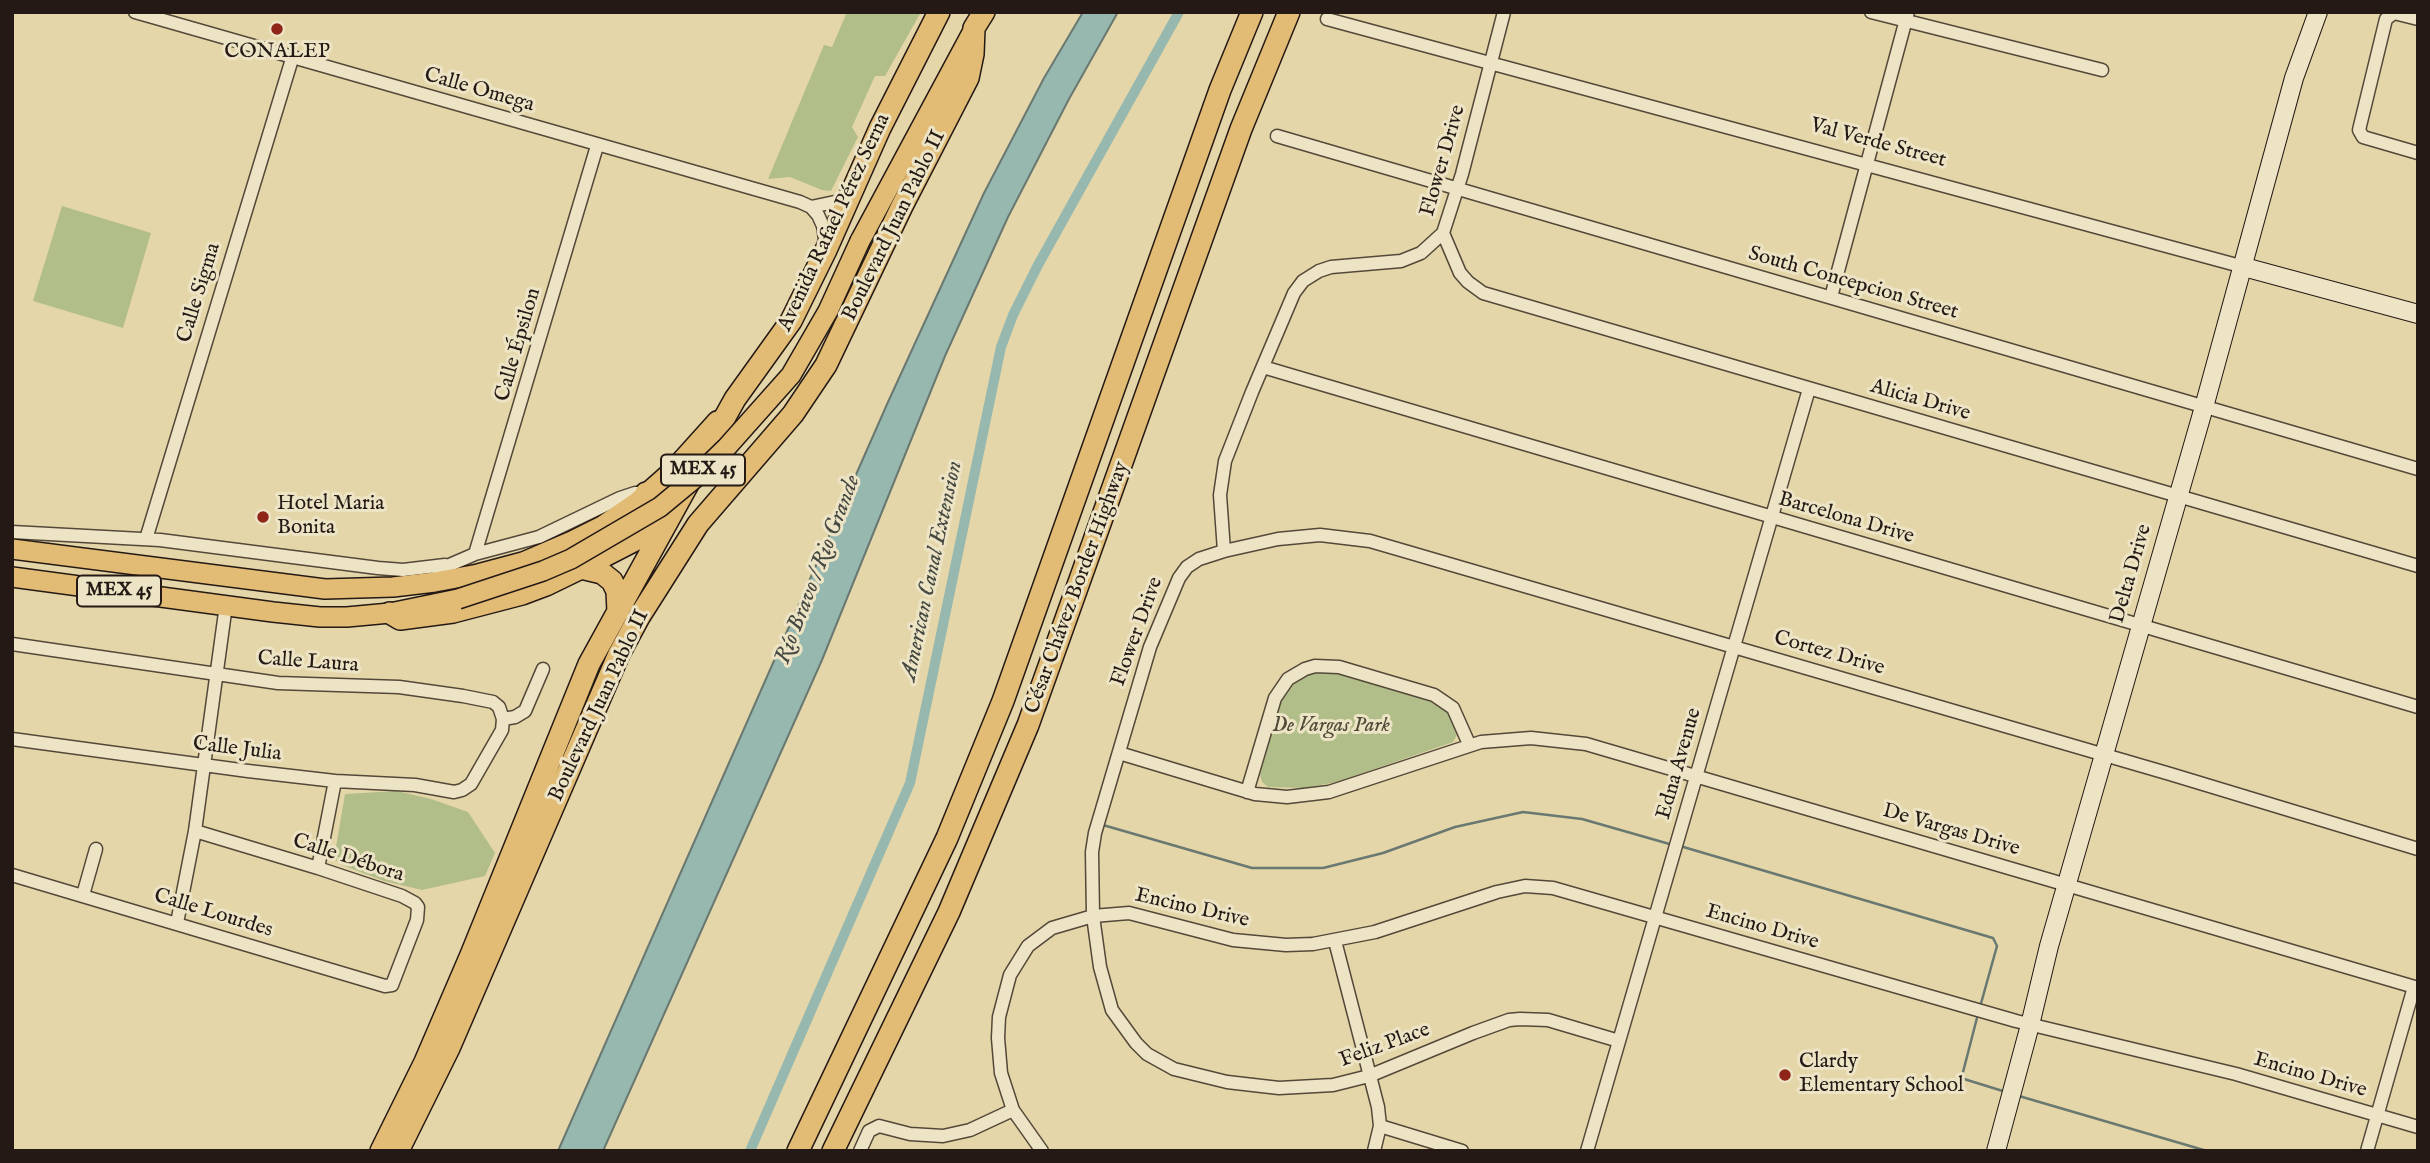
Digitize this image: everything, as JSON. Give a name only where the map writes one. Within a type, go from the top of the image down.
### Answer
[{"type":"highway","name":"Avenida Rafael Pérez Serna","points":[[736,399],[791,321],[880,128],[939,12]]},
{"type":"highway","name":"César Chávez Border Highway","points":[[798,1151],[898,943],[984,748],[1024,644],[1220,90],[1252,12]]},
{"type":"highway","name":"César Chávez Border Highway","points":[[833,1151],[949,912],[1028,725],[1241,129],[1289,12]]},
{"type":"highway","name":"Boulevard Juan Pablo II","points":[[398,1151],[449,1048],[619,654],[639,617],[698,524],[793,414],[827,365],[902,206],[968,78],[979,20]]},
{"type":"highway","name":"Boulevard Juan Pablo II","points":[[382,1151],[457,988],[583,676],[736,399]]},
{"type":"highway","points":[[390,613],[400,620],[453,612],[546,585],[647,534],[652,523],[646,493]]},
{"type":"highway","points":[[581,568],[601,573],[612,581],[617,591],[618,612]]},
{"type":"main road","name":"Delta Drive","points":[[1996,1151],[2049,946],[2244,267],[2294,78],[2318,12]]},
{"type":"main road","name":"Avenida Rafael Pérez Serna","points":[[12,577],[320,617],[347,617],[390,613],[458,599],[571,559],[660,507],[695,478],[726,448],[791,375],[828,311],[860,241],[979,20]]},
{"type":"main road","name":"Val Verde Street","points":[[2244,267],[2418,314]]},
{"type":"main road","name":"Avenida Rafael Pérez Serna","points":[[12,549],[325,589],[393,587],[478,574],[523,562],[602,526],[646,493],[686,457],[736,399]]},
{"type":"street","name":"Calle Omega","points":[[135,12],[811,207]]},
{"type":"street","name":"Flower Drive","points":[[1093,916],[1092,852],[1150,647],[1179,578],[1187,567],[1199,559],[1224,551],[1220,520],[1223,473],[1230,444],[1294,293],[1310,276],[1331,267],[1401,261],[1421,253],[1444,233],[1504,12]]},
{"type":"street","points":[[1871,12],[1907,17],[2102,70]]},
{"type":"street","points":[[2418,19],[2394,13],[2386,19],[2359,130],[2362,137],[2418,153]]},
{"type":"street","points":[[1831,297],[1907,17]]},
{"type":"street","name":"Val Verde Street","points":[[1327,19],[2244,267]]},
{"type":"street","name":"Calle Sigma","points":[[146,539],[292,59]]},
{"type":"street","name":"South Concepcion Street","points":[[1277,136],[2418,469]]},
{"type":"street","name":"Calle Épsilon","points":[[475,554],[597,146]]},
{"type":"street","points":[[826,250],[822,226],[811,207],[849,199]]},
{"type":"street","name":"Alicia Drive","points":[[1444,233],[1460,273],[1483,293],[2418,566]]},
{"type":"street","name":"Barcelona Drive","points":[[1263,367],[2418,707]]},
{"type":"street","name":"Edna Avenue","points":[[1587,1151],[1809,389]]},
{"type":"street","points":[[416,584],[445,565],[539,537],[620,498],[646,493]]},
{"type":"street","points":[[12,532],[146,539],[403,570],[445,565]]},
{"type":"street","name":"Cortez Drive","points":[[1224,551],[1300,536],[1345,537],[1370,541],[2418,849]]},
{"type":"street","points":[[177,923],[195,831],[226,605]]},
{"type":"street","name":"Calle Laura","points":[[12,644],[278,683],[399,687],[463,696],[496,704],[503,719]]},
{"type":"street","points":[[1247,792],[1275,698],[1289,679],[1315,666],[1339,667],[1434,695],[1453,708],[1469,744]]},
{"type":"street","points":[[503,719],[516,717],[525,711],[543,669]]},
{"type":"street","name":"Calle Julia","points":[[12,739],[335,781],[415,785],[458,792],[471,784],[502,730],[503,719]]},
{"type":"street","name":"De Vargas Drive","points":[[1119,753],[1247,792],[1287,797],[1329,792],[1469,744],[1504,739],[1558,739],[1619,753],[2416,987]]},
{"type":"street","points":[[318,868],[335,781]]},
{"type":"street","name":"Calle Débora","points":[[195,831],[402,895],[415,903],[417,920],[396,974]]},
{"type":"street","points":[[83,895],[96,849]]},
{"type":"street","name":"Calle Lourdes","points":[[12,875],[385,986],[392,985],[396,974]]},
{"type":"street","name":"Encino Drive","points":[[1093,916],[1129,913],[1220,938],[1259,944],[1300,944],[1335,941],[1375,932],[1497,892],[1525,886],[1553,888],[2031,1024],[2236,1074],[2418,1127]]},
{"type":"street","points":[[1042,1151],[1013,1110],[1001,1073],[999,1017],[1010,975],[1018,960],[1037,937],[1060,925],[1093,916]]},
{"type":"street","name":"Feliz Place","points":[[1093,916],[1100,967],[1112,1010],[1125,1031],[1160,1062],[1187,1073],[1227,1083],[1279,1088],[1333,1085],[1369,1076],[1509,1020],[1548,1020],[1619,1041]]},
{"type":"street","points":[[1335,941],[1378,1108],[1380,1126],[1374,1151]]},
{"type":"street","points":[[2367,1151],[2416,987]]},
{"type":"street","points":[[860,1151],[869,1131],[879,1126],[909,1134],[943,1136],[970,1130],[1013,1110]]},
{"type":"street","points":[[1380,1126],[1462,1151]]},
{"type":"green space","points":[[847,12],[921,12],[885,76],[875,76],[852,127],[858,137],[831,191],[790,177],[768,179],[824,45],[832,47]]},
{"type":"green space","points":[[62,206],[151,233],[123,328],[33,301]]},
{"type":"green space","name":"De Vargas Park","points":[[1316,672],[1334,672],[1435,700],[1454,716],[1458,733],[1453,742],[1337,782],[1304,788],[1268,787],[1262,782],[1260,775],[1279,707],[1287,690],[1300,679]]},
{"type":"green space","points":[[397,791],[468,812],[495,853],[485,876],[422,890],[384,881],[342,865],[334,859],[345,794]]},
{"type":"water","name":"Río Bravo / Rio Grande","points":[[1083,12],[1118,12],[1008,217],[945,356],[822,660],[603,1151],[558,1151],[888,402],[984,193],[1044,78]]},
{"type":"waterway","name":"American Canal Extension","points":[[750,1151],[910,783],[1001,347],[1013,315],[1179,12]]},
{"type":"waterway","points":[[1103,825],[1252,868],[1323,868],[1383,853],[1455,827],[1523,812],[1582,819],[1673,845]]},
{"type":"waterway","points":[[1680,846],[1993,938],[1997,946],[1980,1007]]},
{"type":"waterway","points":[[1978,1014],[1962,1076],[1964,1079],[2006,1092]]},
{"type":"waterway","points":[[2019,1096],[2207,1151]]},
{"type":"place","name":"CONALEP","points":[[277,29]]},
{"type":"place","name":"Hotel Maria Bonita","points":[[263,517]]},
{"type":"place","name":"Clardy Elementary School","points":[[1785,1075]]}]
